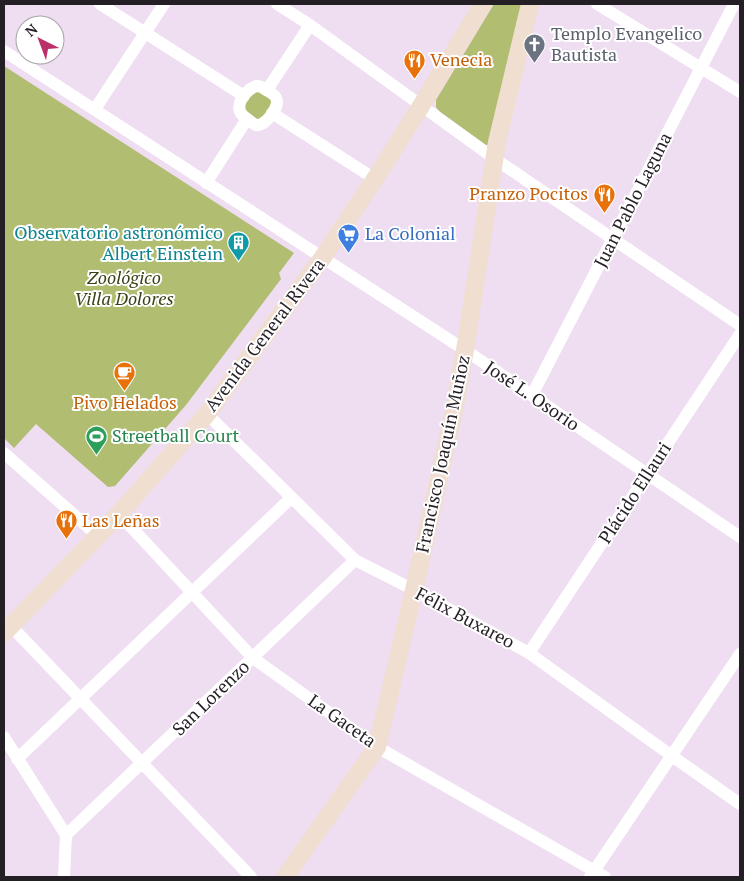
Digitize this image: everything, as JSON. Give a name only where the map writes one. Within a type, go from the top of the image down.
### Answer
[{"type":"street","points":[[100,4],[246,93]]},
{"type":"street","points":[[95,109],[164,4]]},
{"type":"street","points":[[277,4],[495,159],[740,325]]},
{"type":"street","name":"Avenida General Rivera","points":[[7,630],[119,514],[207,414],[323,257],[375,179],[483,4]]},
{"type":"street","name":"Francisco Joaquín Muñoz","points":[[286,877],[377,747],[414,590],[454,406],[465,350],[497,142],[530,4]]},
{"type":"street","points":[[597,4],[740,92]]},
{"type":"street","name":"Juan Pablo Laguna","points":[[532,396],[734,4]]},
{"type":"street","points":[[267,90],[310,26]]},
{"type":"street","name":"José L. Osorio","points":[[4,51],[465,350],[740,537]]},
{"type":"street","points":[[256,86],[267,90],[274,94],[277,101],[272,113],[264,123],[256,125],[242,116],[239,104],[246,93],[256,86]]},
{"type":"street","points":[[272,113],[375,179]]},
{"type":"street","points":[[206,183],[247,119]]},
{"type":"street","name":"Plácido Ellauri","points":[[529,653],[740,334]]},
{"type":"street","name":"Félix Buxareo","points":[[207,414],[355,560],[529,653],[740,804]]},
{"type":"street","points":[[4,453],[98,536]]},
{"type":"street","points":[[17,759],[291,498]]},
{"type":"street","name":"La Gaceta","points":[[119,514],[253,658],[377,747],[597,875]]},
{"type":"street","name":"San Lorenzo","points":[[66,836],[355,560]]},
{"type":"street","points":[[7,630],[80,699],[251,877]]},
{"type":"street","points":[[597,875],[672,756],[740,654]]},
{"type":"street","points":[[4,737],[66,836],[64,877]]},
{"type":"green space","points":[[494,4],[525,4],[490,144],[486,145],[440,112],[436,107],[436,100]]},
{"type":"green space","name":"Zoológico Villa Dolores","points":[[4,66],[294,253],[279,273],[281,279],[186,405],[115,486],[108,487],[36,424],[14,448],[4,438]]},
{"type":"green space","points":[[258,91],[271,100],[272,104],[262,119],[257,120],[244,111],[243,106],[253,92]]},
{"type":"place","name":"Templo Evangelico Bautista","points":[[535,63]]},
{"type":"place","name":"Venecia","points":[[414,79]]},
{"type":"place","name":"Pranzo Pocitos","points":[[604,213]]},
{"type":"place","name":"La Colonial","points":[[349,253]]},
{"type":"place","name":"Observatorio astronómico Albert Einstein","points":[[239,262]]},
{"type":"place","name":"Pivo Helados","points":[[125,392]]},
{"type":"place","name":"Streetball Court","points":[[96,455]]},
{"type":"place","name":"Las Leñas","points":[[66,540]]}]
